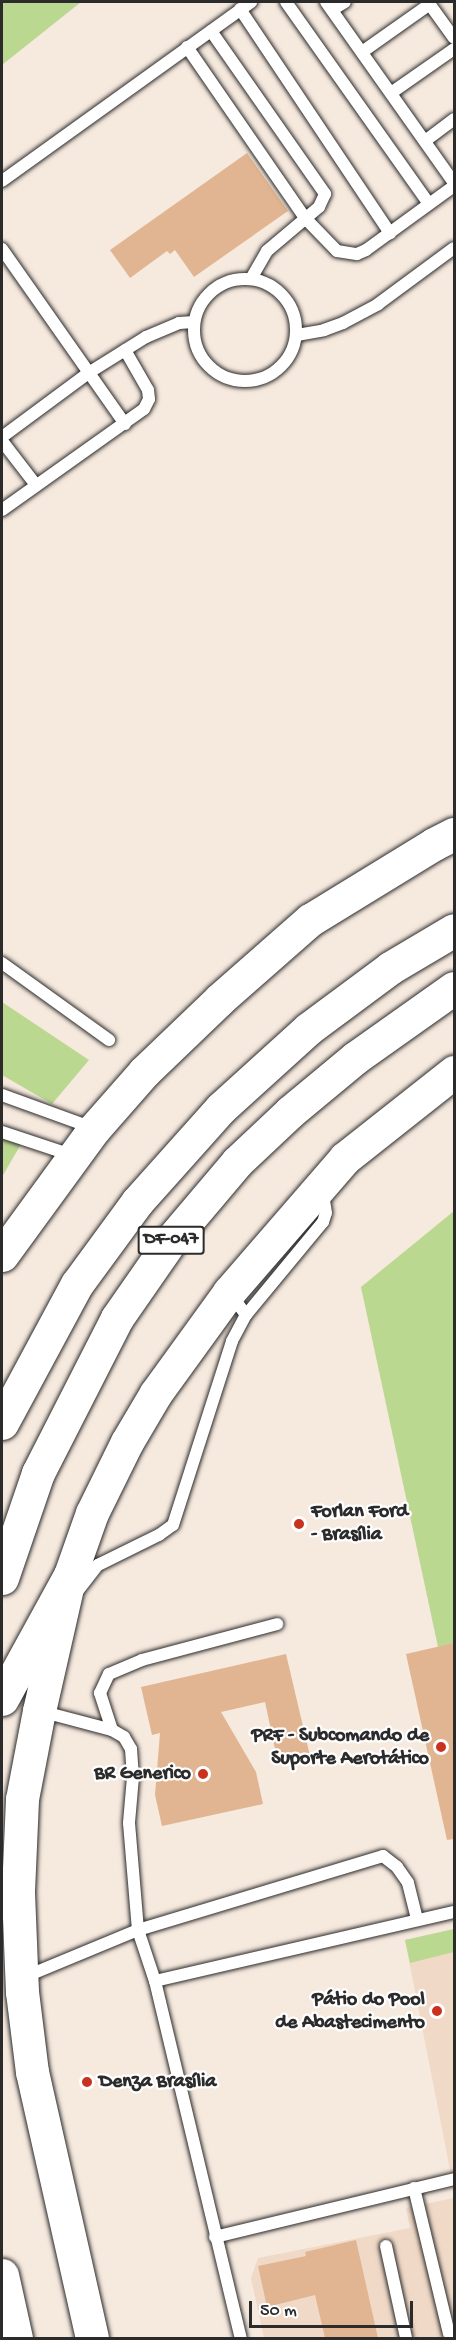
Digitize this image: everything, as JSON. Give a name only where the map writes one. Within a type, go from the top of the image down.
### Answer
[{"type":"street","points":[[2,1255],[94,1129],[144,1072],[220,999],[310,920],[454,834]]},
{"type":"street","name":"DF-047","points":[[2,1423],[76,1284],[137,1202],[221,1108],[308,1029],[390,968],[454,930]]},
{"type":"street","name":"DF-047","points":[[2,1578],[38,1473],[117,1318],[172,1239],[237,1162],[290,1112],[355,1058],[454,988]]},
{"type":"street","points":[[92,2338],[32,2072],[21,1978],[18,1891],[22,1798],[70,1575],[92,1513],[127,1442],[156,1393],[238,1304],[321,1185],[345,1158],[454,1072]]},
{"type":"street","points":[[2,1699],[70,1575]]},
{"type":"street","points":[[2,2275],[16,2338]]},
{"type":"lane","points":[[2,181],[251,2]]},
{"type":"lane","points":[[286,2],[429,204]]},
{"type":"lane","points":[[187,47],[305,218],[337,251],[347,254],[366,250],[454,184],[329,6],[345,2]]},
{"type":"lane","points":[[362,52],[429,3],[454,38]]},
{"type":"lane","points":[[240,9],[390,233]]},
{"type":"lane","points":[[211,31],[320,184],[324,194],[322,203],[267,251],[251,279]]},
{"type":"lane","points":[[391,93],[454,49]]},
{"type":"lane","points":[[425,141],[454,119]]},
{"type":"lane","points":[[297,335],[324,330],[343,323],[378,304],[454,248]]},
{"type":"lane","points":[[2,249],[125,424]]},
{"type":"lane","points":[[236,279],[251,279],[267,283],[285,298],[296,319],[297,335],[292,352],[282,368],[266,378],[249,382],[230,380],[214,372],[202,358],[195,341],[194,322],[199,307],[208,294],[236,279]]},
{"type":"lane","points":[[36,485],[2,439],[90,372],[125,350],[167,327],[194,322]]},
{"type":"lane","points":[[2,510],[125,424],[144,408],[149,399],[145,383],[125,350]]},
{"type":"lane","points":[[2,963],[7,973],[109,1040]]},
{"type":"lane","points":[[2,1095],[94,1129]]},
{"type":"lane","points":[[2,1132],[73,1156]]},
{"type":"lane","points":[[60,1613],[98,1564],[159,1535],[172,1525],[232,1341],[238,1304]]},
{"type":"lane","points":[[112,1730],[100,1693],[109,1674],[142,1660],[277,1624]]},
{"type":"lane","points":[[39,1711],[112,1730],[124,1737],[131,1749],[133,1777],[129,1823],[138,1930],[155,1981],[214,2236],[241,2338]]},
{"type":"lane","points":[[21,1978],[138,1930],[382,1856],[397,1867],[408,1883],[417,1919]]},
{"type":"lane","points":[[155,1981],[454,1912]]},
{"type":"lane","points":[[214,2236],[454,2179]]},
{"type":"lane","points":[[414,2188],[450,2334]]},
{"type":"lane","points":[[386,2246],[406,2338]]},
{"type":"shaded area","name":"Pátio do Pool de Abastecimento","points":[[454,1929],[454,2190],[405,1940]]},
{"type":"shaded area","points":[[454,2198],[454,2338],[264,2338],[251,2278],[258,2258],[410,2228],[406,2208]]},
{"type":"green space","points":[[2,2],[81,2],[2,65]]},
{"type":"green space","points":[[2,1002],[89,1060],[52,1104],[2,1075]]},
{"type":"green space","points":[[2,1139],[21,1144],[2,1177]]},
{"type":"green space","points":[[454,1211],[454,1644],[438,1647],[361,1287]]},
{"type":"green space","points":[[454,1929],[454,1952],[410,1963],[405,1940]]},
{"type":"building","points":[[247,153],[288,211],[194,277],[175,250],[170,254],[167,251],[130,278],[110,250]]},
{"type":"building","name":"PRF - Subcomando de Suporte Aerotático","points":[[454,1643],[454,1839],[447,1840],[406,1654]]},
{"type":"building","points":[[286,1654],[310,1756],[278,1763],[265,1702],[221,1712],[256,1772],[263,1804],[162,1826],[155,1795],[160,1733],[152,1735],[141,1687]]},
{"type":"building","points":[[356,2240],[378,2338],[325,2338],[315,2295],[267,2307],[258,2266],[306,2256],[305,2252]]},
{"type":"place","name":"Forlan Ford - Brasília","points":[[299,1524]]},
{"type":"place","name":"PRF - Subcomando de Suporte Aerotático","points":[[441,1747]]},
{"type":"place","name":"BR Generico","points":[[203,1774]]},
{"type":"place","name":"Pátio do Pool de Abastecimento","points":[[437,2011]]},
{"type":"place","name":"Denza Brasília","points":[[87,2082]]}]
